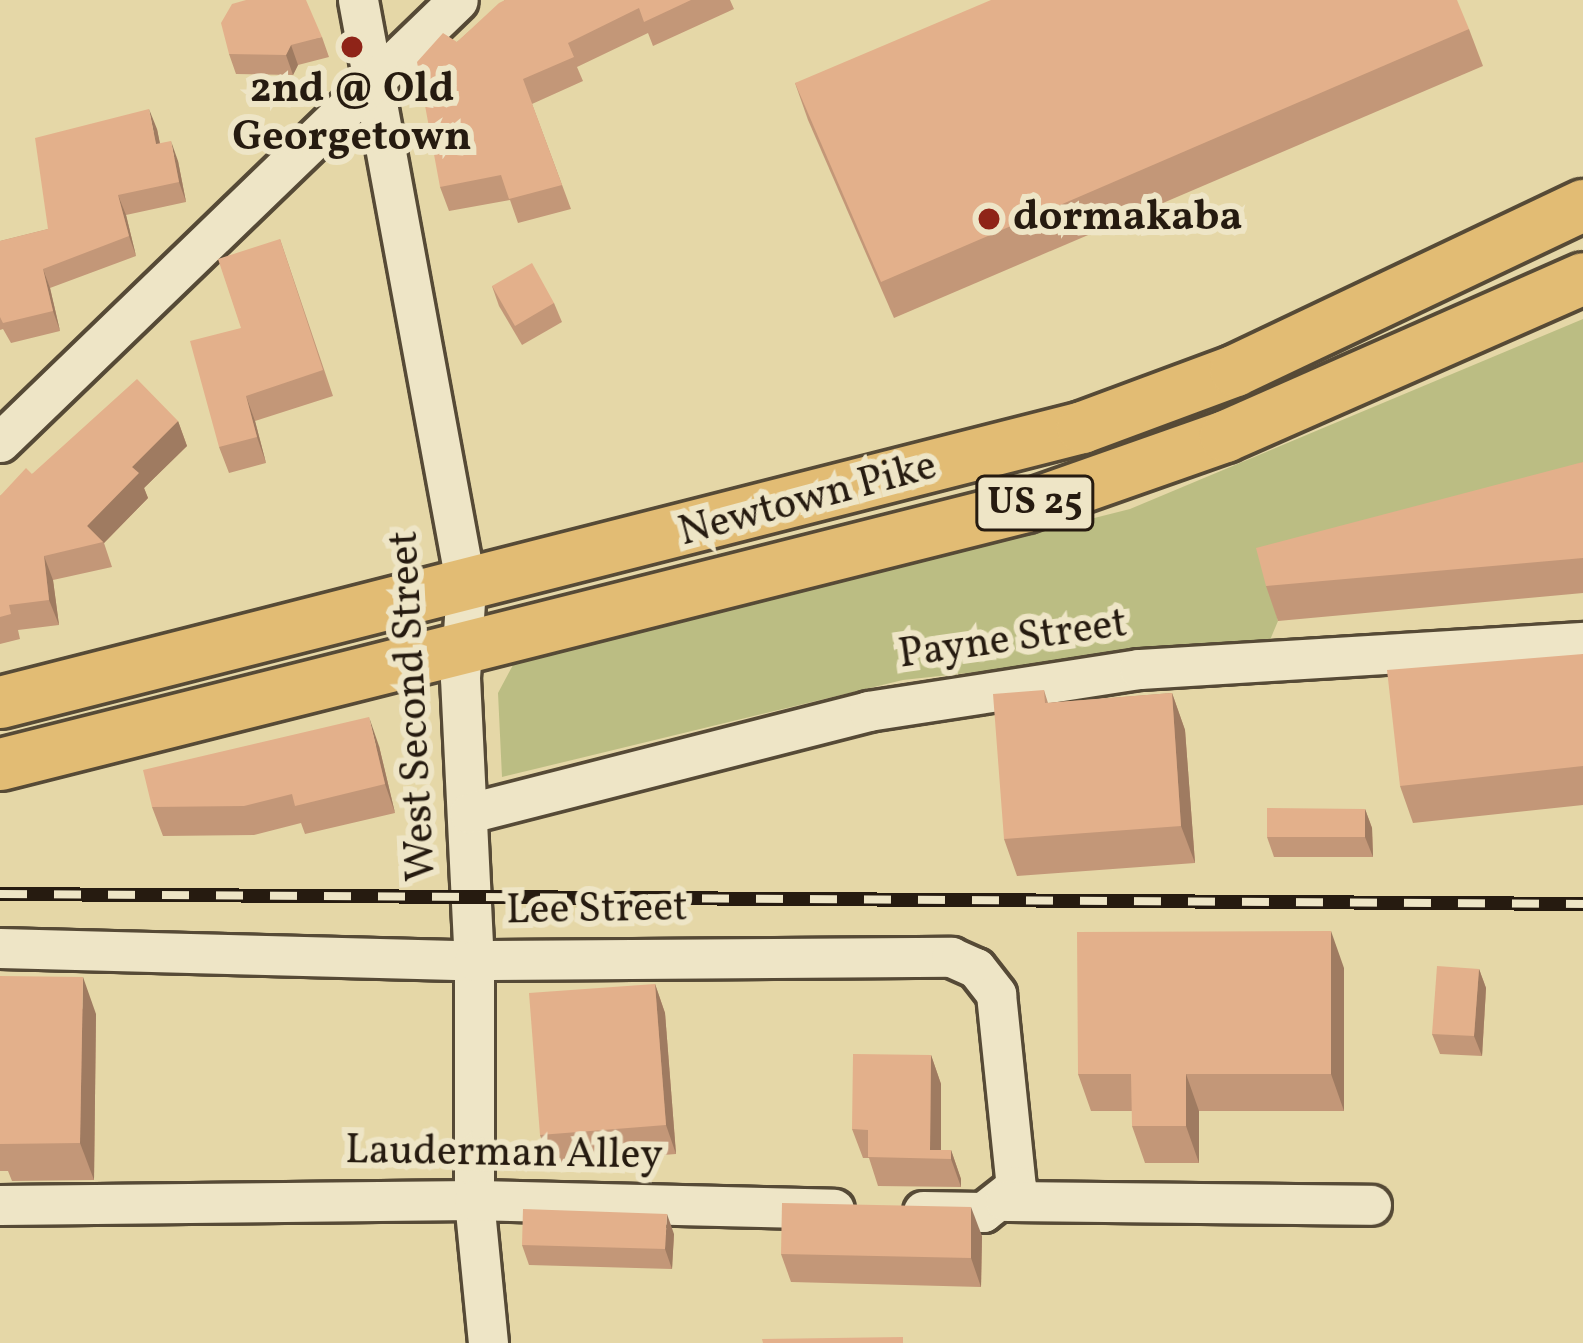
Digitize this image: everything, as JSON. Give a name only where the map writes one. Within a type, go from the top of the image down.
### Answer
[{"type":"main road","name":"Newtown Pike","points":[[0,702],[1082,428],[1234,370],[1583,205]]},
{"type":"main road","name":"Newtown Pike","points":[[0,764],[1129,474],[1583,278]]},
{"type":"street","name":"West Second Street","points":[[358,0],[376,76],[466,587],[460,647],[474,960],[474,1200],[488,1343]]},
{"type":"street","points":[[0,442],[458,0]]},
{"type":"street","name":"Payne Street","points":[[469,814],[868,711],[1139,669],[1583,642]]},
{"type":"street","name":"Lee Street","points":[[0,948],[474,960],[922,956],[976,968],[990,981],[1002,1015],[1016,1186],[1005,1201]]},
{"type":"street","name":"Lauderman Alley","points":[[0,1205],[474,1200],[983,1212],[1005,1201],[1371,1205]]},
{"type":"green space","points":[[1583,319],[1583,497],[1268,583],[1278,621],[1270,640],[903,680],[502,777],[498,693],[513,665],[1130,509]]},
{"type":"building","points":[[306,0],[322,37],[291,45],[286,55],[229,54],[221,23],[232,4]]},
{"type":"building","points":[[505,0],[691,0],[644,22],[639,8],[568,43],[574,57],[523,79],[562,185],[509,199],[501,175],[440,187],[417,62],[443,33],[457,42]]},
{"type":"building","name":"dormakaba","points":[[991,0],[1457,0],[1469,29],[881,282],[795,83]]},
{"type":"building","points":[[149,109],[156,144],[171,141],[179,182],[118,195],[129,236],[43,269],[53,311],[3,323],[0,241],[48,229],[35,138]]},
{"type":"building","points":[[280,239],[323,370],[246,396],[257,437],[219,447],[190,341],[241,328],[218,259]]},
{"type":"building","points":[[532,263],[554,303],[515,326],[492,286]]},
{"type":"building","points":[[137,379],[178,421],[132,467],[139,473],[87,526],[103,542],[44,556],[49,600],[9,605],[11,614],[0,617],[0,496],[26,468],[32,474]]},
{"type":"building","points":[[1583,462],[1583,558],[1266,586],[1256,548]]},
{"type":"building","points":[[1583,654],[1583,766],[1400,786],[1387,670]]},
{"type":"building","points":[[1044,690],[1045,703],[1172,693],[1181,826],[1004,839],[993,694]]},
{"type":"building","points":[[369,717],[385,784],[295,806],[292,794],[244,806],[152,807],[143,770]]},
{"type":"building","points":[[1267,808],[1365,809],[1365,837],[1267,837]]},
{"type":"building","points":[[1331,931],[1331,1074],[1186,1074],[1186,1126],[1132,1126],[1131,1074],[1078,1074],[1077,932]]},
{"type":"building","points":[[1437,966],[1479,969],[1474,1036],[1432,1034]]},
{"type":"building","points":[[0,976],[83,977],[80,1143],[0,1144]]},
{"type":"building","points":[[655,984],[666,1125],[540,1135],[529,993]]},
{"type":"building","points":[[853,1054],[931,1055],[930,1150],[951,1150],[951,1159],[868,1157],[868,1130],[852,1129]]},
{"type":"building","points":[[782,1203],[971,1207],[971,1258],[781,1254]]},
{"type":"building","points":[[523,1209],[667,1214],[665,1249],[522,1245]]},
{"type":"building","points":[[903,1337],[903,1343],[763,1343],[762,1339]]},
{"type":"railway","points":[[0,894],[1583,904]]},
{"type":"place","name":"2nd @ Old Georgetown","points":[[352,47]]},
{"type":"place","name":"dormakaba","points":[[989,219]]}]
